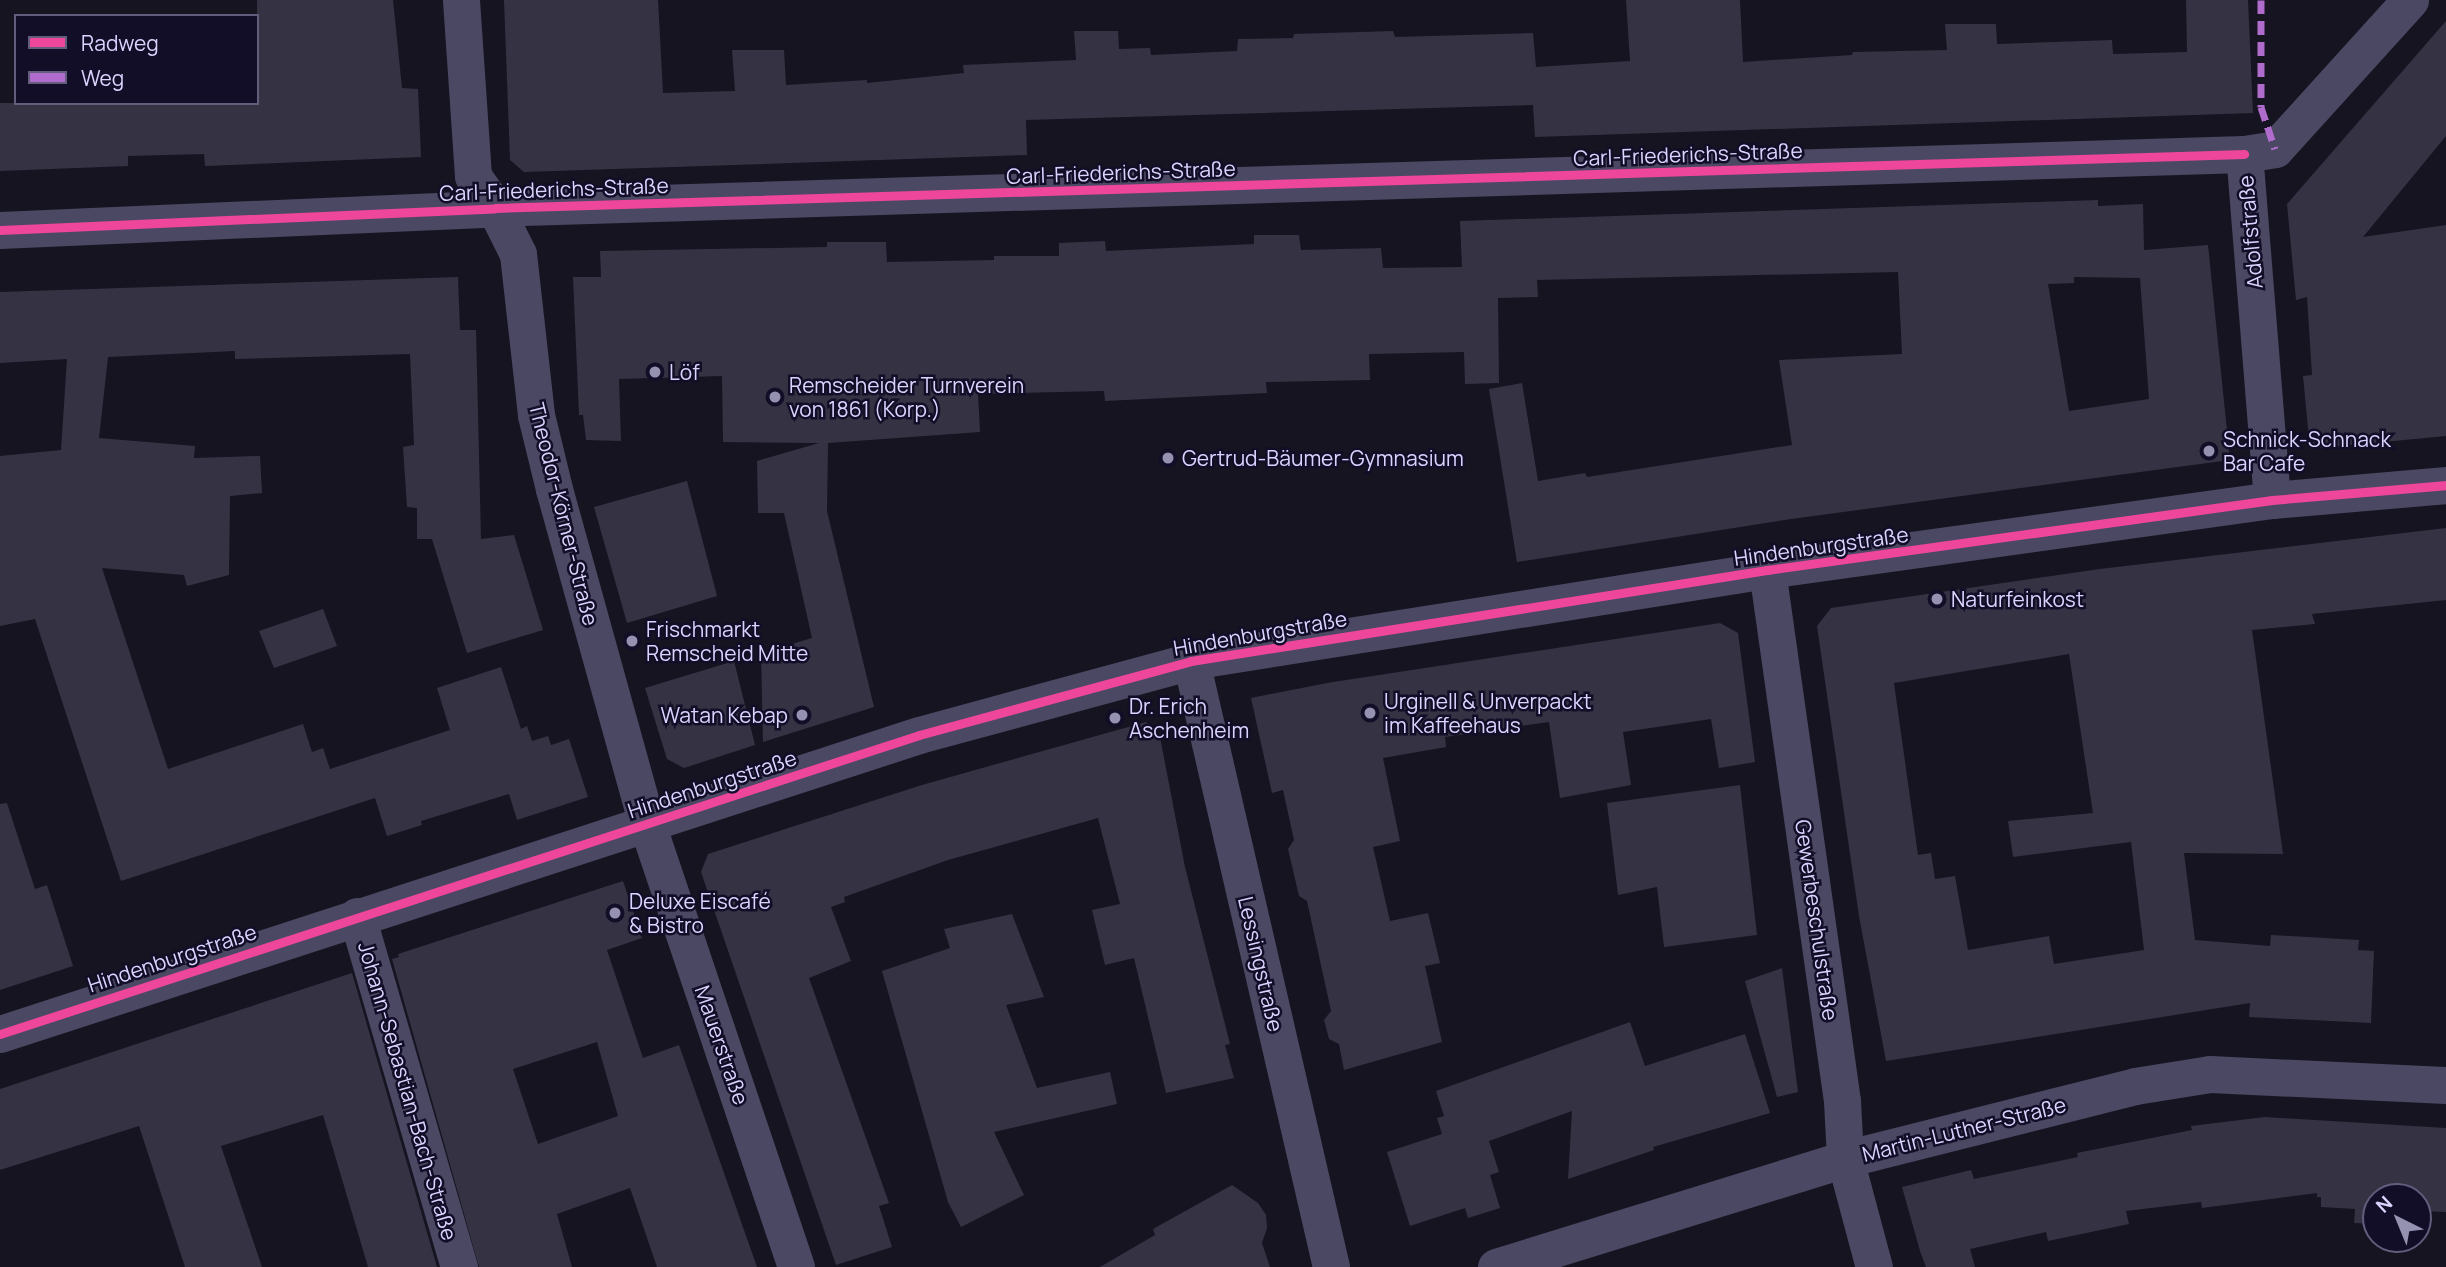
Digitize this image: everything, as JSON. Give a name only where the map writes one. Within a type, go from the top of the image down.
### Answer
[{"type":"street","name":"Theodor-Körner-Straße","points":[[461,0],[473,176],[495,208],[518,254],[536,415],[647,824]]},
{"type":"street","name":"Adolfstraße","points":[[2272,500],[2244,154],[2275,149],[2410,0]]},
{"type":"street","name":"Carl-Friederichs-Straße","points":[[0,230],[495,208],[2244,154]]},
{"type":"street","name":"Hindenburgstraße","points":[[0,1034],[919,735],[1191,661],[1767,570],[2272,500],[2446,485]]},
{"type":"street","name":"Gewerbeschulstraße","points":[[1767,570],[1842,1101],[1844,1158],[1874,1267]]},
{"type":"street","name":"Lessingstraße","points":[[1191,661],[1331,1267]]},
{"type":"street","name":"Mauerstraße","points":[[647,824],[796,1267]]},
{"type":"street","name":"Johann-Sebastian-Bach-Straße","points":[[357,916],[459,1267]]},
{"type":"street","name":"Martin-Luther-Straße","points":[[1496,1267],[1844,1158],[2135,1086],[2210,1074],[2446,1086]]},
{"type":"building","points":[[257,0],[393,0],[402,88],[418,89],[421,157],[205,166],[204,154],[128,156],[128,166],[0,171],[0,103],[259,105]]},
{"type":"building","points":[[504,0],[658,0],[663,93],[735,91],[732,50],[784,50],[786,85],[867,80],[867,83],[964,73],[963,65],[1076,60],[1074,31],[1118,31],[1119,49],[1150,48],[1151,55],[1237,51],[1238,39],[1293,38],[1294,34],[1393,31],[1395,37],[1533,33],[1536,67],[1630,61],[1626,0],[1740,0],[1743,62],[1852,55],[1853,52],[1947,50],[1945,24],[1996,24],[1997,44],[2112,40],[2113,54],[2187,52],[2186,0],[2248,0],[2253,113],[1535,137],[1533,105],[1026,120],[1027,155],[524,172],[510,160]]},
{"type":"building","points":[[2446,21],[2446,136],[2363,237],[2446,225],[2446,436],[2310,449],[2303,376],[2312,375],[2307,297],[2296,300],[2287,204]]},
{"type":"building","points":[[2098,200],[2098,206],[2143,204],[2144,250],[2208,245],[2230,460],[1791,519],[1517,562],[1489,389],[1522,383],[1538,481],[1585,473],[1587,477],[1792,445],[1779,360],[1902,354],[1898,272],[1537,280],[1538,297],[1498,298],[1499,383],[1465,384],[1464,352],[1369,354],[1370,380],[1266,382],[1267,393],[1105,401],[1104,391],[978,394],[980,432],[828,443],[827,511],[874,707],[763,742],[761,653],[812,638],[784,513],[758,513],[757,461],[819,443],[723,442],[722,376],[619,379],[621,441],[586,440],[583,415],[579,415],[573,277],[601,277],[600,251],[827,247],[827,242],[886,242],[887,262],[994,260],[994,256],[1059,256],[1059,243],[1105,241],[1106,251],[1254,244],[1254,235],[1299,235],[1301,250],[1381,248],[1383,268],[1462,267],[1460,221]],"holes":[[[2074,277],[2140,278],[2149,399],[2069,411],[2048,284],[2074,283]]]},
{"type":"building","points":[[458,277],[460,330],[476,330],[481,539],[514,535],[543,630],[467,653],[432,539],[417,539],[417,508],[407,507],[403,447],[414,445],[410,354],[235,359],[235,351],[108,357],[99,438],[195,446],[194,458],[260,456],[262,493],[230,496],[229,575],[187,586],[184,575],[102,568],[168,769],[303,724],[312,752],[323,748],[330,769],[450,730],[437,688],[501,667],[521,729],[527,726],[532,741],[548,736],[551,745],[569,739],[588,797],[517,820],[509,794],[421,821],[422,825],[387,836],[375,798],[121,881],[35,619],[0,626],[0,456],[61,450],[67,359],[0,363],[0,292]]},
{"type":"building","points":[[687,481],[717,596],[627,623],[594,507]]},
{"type":"building","points":[[2446,528],[2446,600],[2312,614],[2315,624],[2252,630],[2283,854],[2184,853],[2195,940],[2270,946],[2271,935],[2359,940],[2358,950],[2374,951],[2371,1023],[2249,1017],[2250,1003],[1886,1061],[1859,916],[1817,626],[1831,608],[2100,569]],"holes":[[[2069,654],[2093,813],[2008,821],[2013,857],[2131,842],[2144,950],[2054,964],[2049,936],[1968,950],[1955,876],[1935,879],[1931,853],[1918,855],[1894,683]]]},
{"type":"building","points":[[323,609],[337,646],[274,668],[259,631]]},
{"type":"building","points":[[1720,623],[1738,633],[1755,762],[1719,768],[1711,719],[1623,732],[1631,785],[1560,798],[1549,722],[1445,737],[1446,747],[1383,758],[1400,841],[1373,847],[1390,921],[1428,913],[1440,963],[1425,966],[1442,1042],[1344,1070],[1339,1044],[1329,1039],[1324,1020],[1331,1011],[1307,901],[1299,896],[1288,849],[1294,840],[1283,790],[1272,793],[1251,698],[1327,683]]},
{"type":"building","points":[[734,661],[755,745],[684,768],[667,759],[645,688]]},
{"type":"building","points":[[1146,722],[1160,737],[1185,867],[1230,1044],[1225,1045],[1234,1078],[1166,1093],[1134,958],[1105,965],[1092,910],[1120,904],[1098,818],[948,860],[844,897],[845,902],[831,907],[851,961],[809,978],[889,1203],[879,1206],[892,1247],[836,1265],[701,872],[708,854],[922,785]]},
{"type":"building","points":[[1740,785],[1757,935],[1664,947],[1657,887],[1618,895],[1607,803]]},
{"type":"building","points":[[7,803],[35,889],[47,885],[73,966],[0,990],[0,804]]},
{"type":"building","points":[[623,881],[642,938],[607,950],[643,1058],[679,1045],[757,1267],[657,1267],[630,1188],[557,1214],[572,1267],[479,1267],[392,959],[399,957],[398,954]],"holes":[[[597,1042],[618,1116],[538,1144],[513,1069]]]},
{"type":"building","points":[[1012,914],[1044,997],[1006,1005],[1037,1088],[1110,1072],[1117,1104],[994,1132],[1024,1195],[961,1227],[948,1202],[882,971],[950,948],[944,929]]},
{"type":"building","points":[[1782,968],[1798,1092],[1777,1097],[1745,981]]},
{"type":"building","points":[[352,973],[437,1267],[368,1267],[323,1115],[221,1146],[262,1267],[185,1267],[139,1126],[0,1170],[0,1089]]},
{"type":"building","points":[[1630,1022],[1645,1066],[1745,1034],[1770,1113],[1653,1147],[1654,1150],[1568,1179],[1572,1111],[1489,1141],[1499,1172],[1490,1175],[1500,1208],[1468,1218],[1465,1208],[1410,1226],[1387,1152],[1442,1134],[1437,1118],[1444,1116],[1436,1091]]},
{"type":"building","points":[[2265,1117],[2446,1128],[2446,1212],[2432,1211],[2432,1183],[2362,1183],[2362,1223],[2354,1223],[2355,1209],[2321,1207],[2321,1197],[2317,1197],[2317,1193],[2202,1208],[2201,1202],[2126,1211],[2129,1224],[2048,1241],[2046,1232],[1970,1249],[1975,1267],[1926,1267],[1902,1187],[1971,1170],[1974,1179],[2078,1157],[2077,1153],[2192,1130],[2191,1126]]},
{"type":"building","points":[[1232,1185],[1258,1203],[1266,1215],[1267,1228],[1262,1243],[1270,1267],[1100,1267],[1155,1235],[1153,1229]]},
{"type":"marked path","points":[[2261,0],[2261,107],[2275,149]]},
{"type":"cycle path","points":[[0,230],[495,208],[2244,154]]},
{"type":"cycle path","points":[[0,1034],[919,735],[1191,661],[1767,570],[2272,500],[2446,485]]},
{"type":"place","name":"Löf","points":[[655,372]]},
{"type":"place","name":"Remscheider Turnverein von 1861 (Korp.)","points":[[775,397]]},
{"type":"place","name":"Schnick-Schnack Bar Cafe","points":[[2209,451]]},
{"type":"place","name":"Gertrud-Bäumer-Gymnasium","points":[[1168,458]]},
{"type":"place","name":"Naturfeinkost","points":[[1937,599]]},
{"type":"place","name":"Frischmarkt Remscheid Mitte","points":[[632,641]]},
{"type":"place","name":"Urginell & Unverpackt im Kaffeehaus","points":[[1370,713]]},
{"type":"place","name":"Watan Kebap","points":[[802,715]]},
{"type":"place","name":"Dr. Erich Aschenheim","points":[[1115,718]]},
{"type":"place","name":"Deluxe Eiscafé & Bistro","points":[[615,913]]}]
